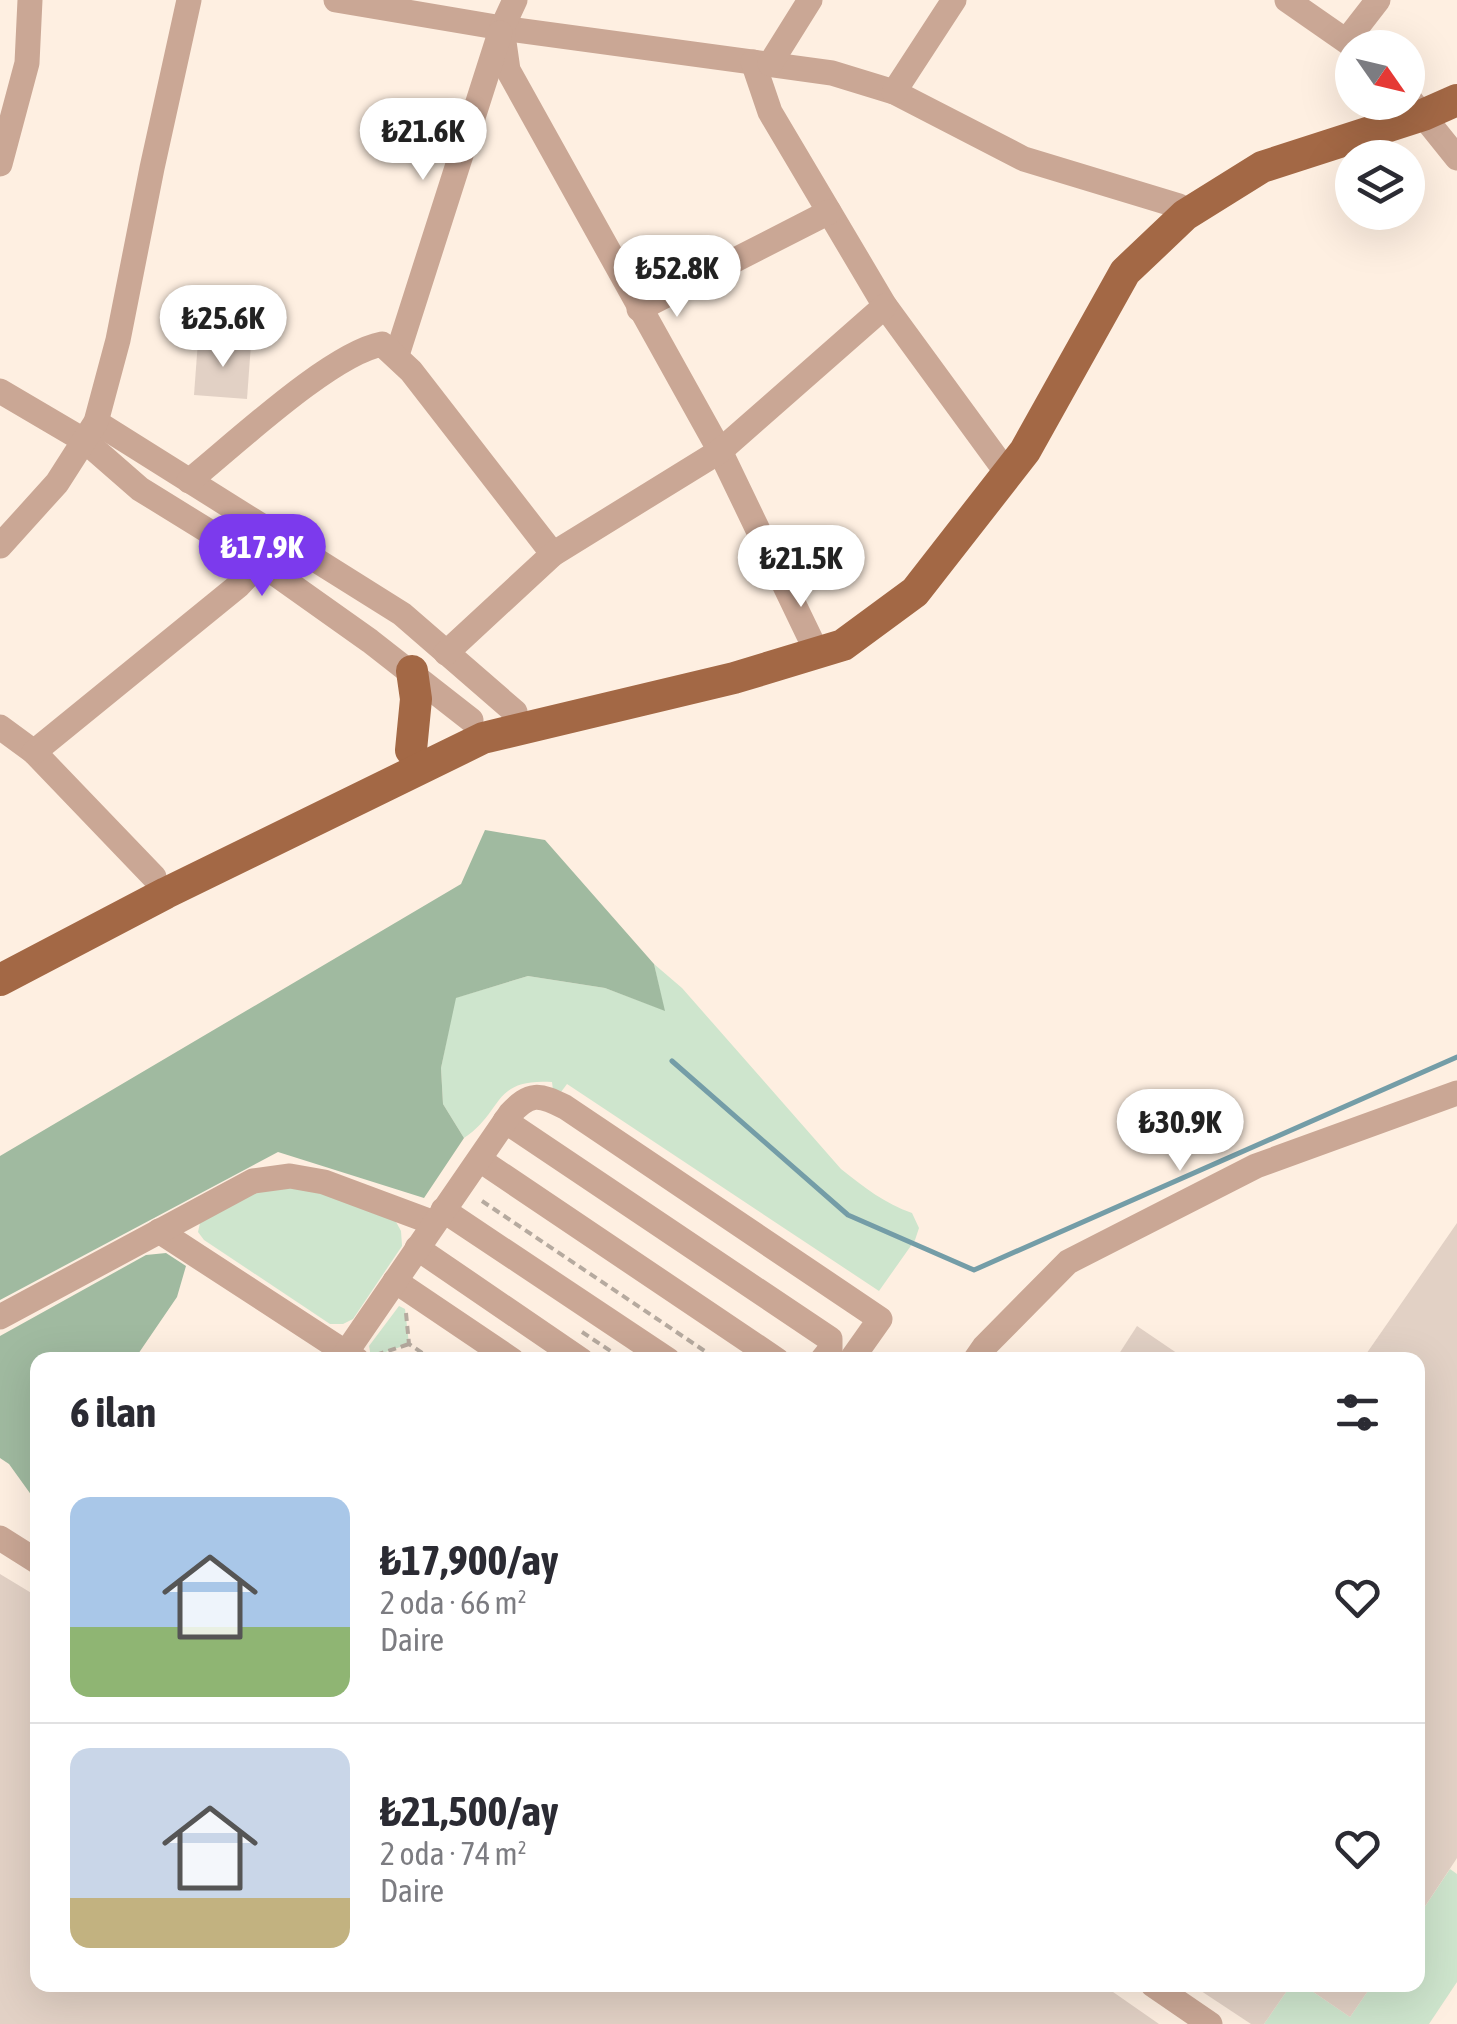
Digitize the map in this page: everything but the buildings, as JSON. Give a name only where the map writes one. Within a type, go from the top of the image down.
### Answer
[{"type":"main road","points":[[1425,100],[1457,85]]},
{"type":"main road","points":[[1425,104],[1457,100]]},
{"type":"main road","points":[[0,958],[154,876],[472,720],[730,666],[835,631],[906,582],[999,462],[1116,262],[1179,206],[1256,154],[1366,120]]},
{"type":"main road","points":[[0,980],[166,893],[484,738],[734,678],[843,644],[915,592],[1025,451],[1125,272],[1185,215],[1262,167],[1378,120]]},
{"type":"main road","points":[[410,750],[416,699],[412,671]]},
{"type":"street","points":[[0,164],[27,62],[30,0]]},
{"type":"street","points":[[0,546],[57,482],[91,432],[118,340],[190,0]]},
{"type":"street","points":[[336,0],[502,28],[832,73],[894,92],[1024,159],[1179,206]]},
{"type":"street","points":[[397,354],[502,28],[516,0]]},
{"type":"street","points":[[810,0],[762,63],[770,112],[885,306],[999,462]]},
{"type":"street","points":[[894,92],[954,0]]},
{"type":"street","points":[[1287,0],[1335,32]]},
{"type":"street","points":[[1360,30],[1378,0]]},
{"type":"street","points":[[502,28],[508,70],[720,451],[811,640]]},
{"type":"street","points":[[1425,118],[1457,158]]},
{"type":"street","points":[[639,308],[829,212]]},
{"type":"street","points":[[446,652],[553,554],[720,451],[885,306]]},
{"type":"street","points":[[189,481],[328,370],[361,348],[382,344],[397,354],[553,554]]},
{"type":"street","points":[[0,391],[189,481],[402,614],[515,712]]},
{"type":"street","points":[[91,432],[140,488],[260,564],[412,671],[472,720]]},
{"type":"street","points":[[34,752],[204,616],[260,564],[275,535]]},
{"type":"street","points":[[0,726],[34,752],[154,876]]},
{"type":"street","points":[[980,1352],[1068,1262],[1256,1166],[1457,1094]]},
{"type":"street","points":[[357,1352],[394,1281],[439,1216],[522,1101],[537,1096],[565,1106],[880,1319],[856,1352]]},
{"type":"street","points":[[506,1121],[826,1350]]},
{"type":"street","points":[[480,1160],[765,1352]]},
{"type":"street","points":[[0,1317],[253,1181],[290,1176],[324,1182],[439,1216],[655,1352]]},
{"type":"street","points":[[159,1231],[346,1352]]},
{"type":"street","points":[[417,1248],[569,1352]]},
{"type":"street","points":[[394,1281],[500,1352]]},
{"type":"street","points":[[0,1538],[30,1557]]},
{"type":"street","points":[[1163,1992],[1210,2024]]},
{"type":"path","points":[[482,1201],[706,1352]]},
{"type":"path","points":[[408,1309],[409,1344]]},
{"type":"path","points":[[375,1352],[409,1344],[421,1352]]},
{"type":"green space","points":[[485,830],[545,840],[654,964],[665,1011],[605,988],[528,976],[456,998],[441,1068],[443,1104],[464,1138],[424,1198],[278,1152],[0,1300],[0,1156],[461,884]]},
{"type":"green space","points":[[654,964],[682,988],[841,1169],[884,1200],[912,1213],[919,1228],[915,1240],[879,1291],[567,1084],[561,1092],[553,1090],[552,1082],[518,1085],[464,1138],[443,1104],[441,1068],[455,998],[528,976],[605,988],[664,1010]]},
{"type":"green space","points":[[272,1186],[313,1189],[395,1220],[402,1246],[353,1319],[330,1324],[204,1240],[198,1232],[200,1223],[255,1191]]},
{"type":"green space","points":[[166,1253],[186,1266],[177,1297],[139,1352],[30,1352],[30,1493],[0,1458],[0,1336],[146,1255]]},
{"type":"green space","points":[[399,1306],[405,1309],[409,1344],[386,1352],[370,1352],[369,1346]]},
{"type":"green space","points":[[1450,1869],[1457,1874],[1457,1982],[1429,2024],[1264,2024],[1286,1992],[1313,1992],[1350,2017],[1367,1992],[1425,1992],[1425,1906]]},
{"type":"waterway","points":[[672,1061],[848,1215],[974,1270],[1457,1057]]}]
